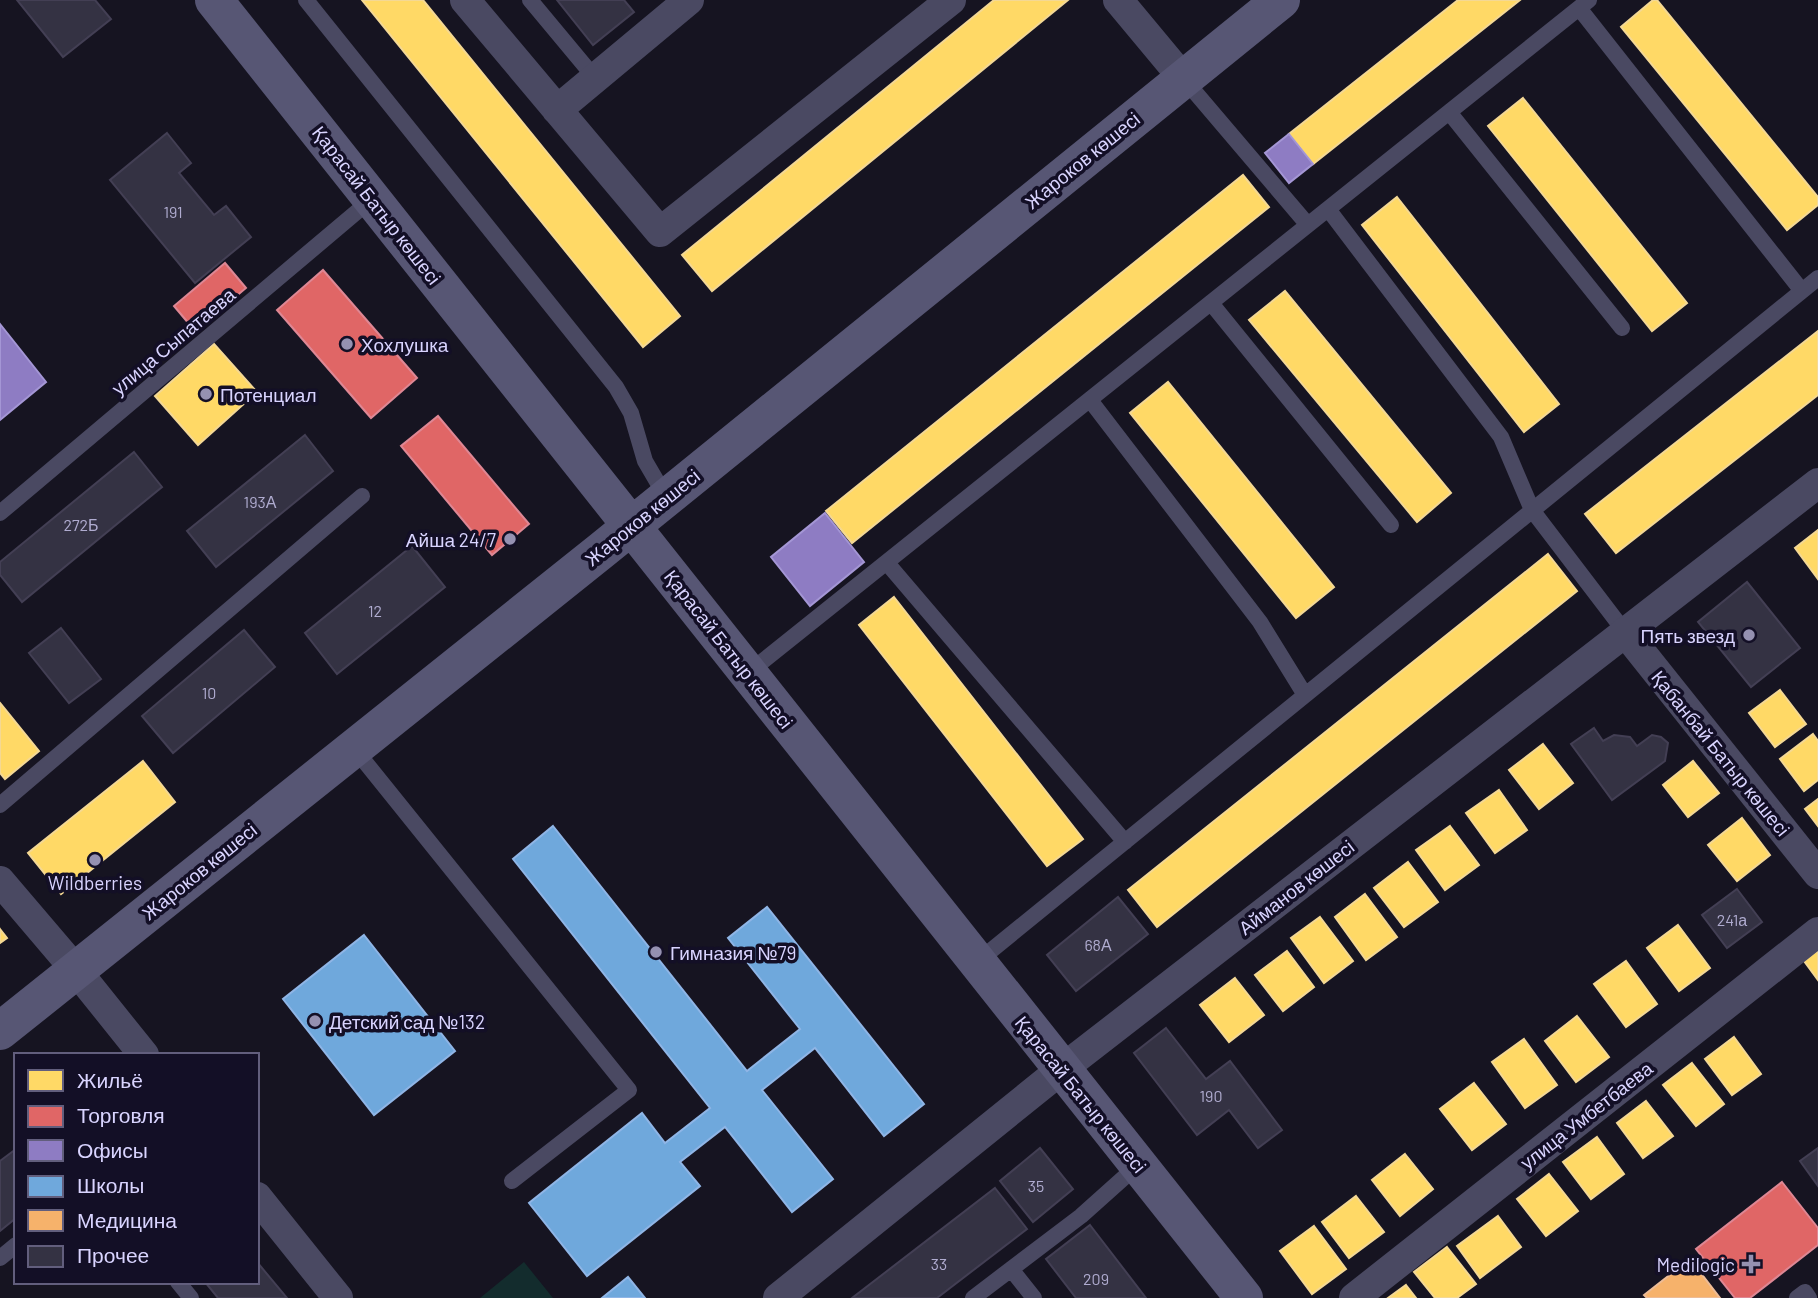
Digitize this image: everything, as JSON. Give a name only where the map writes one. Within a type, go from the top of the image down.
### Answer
[{"type":"street","name":"Қарасай Батыр көшесі","points":[[214,0],[1244,1298]]},
{"type":"street","points":[[465,0],[660,232],[951,0]]},
{"type":"street","points":[[557,110],[689,0]]},
{"type":"street","points":[[1118,0],[1183,78]]},
{"type":"street","name":"Жароков көшесі","points":[[0,1031],[631,526],[1281,0]]},
{"type":"street","name":"Айманов көшесі","points":[[778,1298],[1062,1069],[1818,483]]},
{"type":"street","name":"Қабанбай Батыр көшесі","points":[[1625,632],[1818,874]]},
{"type":"street","points":[[0,881],[142,1053]]},
{"type":"street","name":"улица Умбетбаева","points":[[1354,1298],[1818,932]]},
{"type":"street","points":[[259,1199],[338,1298]]},
{"type":"lane","points":[[306,0],[616,387],[631,413],[645,461],[666,497]]},
{"type":"lane","points":[[530,0],[595,78]]},
{"type":"lane","points":[[748,673],[1584,4],[1801,291]]},
{"type":"lane","points":[[1183,78],[1308,225]]},
{"type":"lane","points":[[1450,111],[1622,328]]},
{"type":"lane","name":"улица Сыпатаева","points":[[0,513],[372,199]]},
{"type":"lane","points":[[1328,209],[1501,437],[1532,510],[1625,632]]},
{"type":"lane","points":[[977,962],[1818,278]]},
{"type":"lane","points":[[1211,303],[1391,525]]},
{"type":"lane","points":[[1090,400],[1260,622],[1305,695]]},
{"type":"lane","points":[[0,804],[362,496]]},
{"type":"lane","points":[[887,563],[1125,842]]},
{"type":"lane","points":[[353,747],[629,1090],[512,1181]]},
{"type":"lane","points":[[973,1298],[1081,1216],[1138,1165]]},
{"type":"lane","points":[[0,1258],[14,1247]]},
{"type":"lane","points":[[1011,1269],[1034,1298]]},
{"type":"lane","points":[[1803,1296],[1818,1281]]},
{"type":"lane","points":[[180,1284],[191,1298]]},
{"type":"green space","points":[[524,1262],[553,1298],[480,1298]]},
{"type":"building: Жильё","points":[[362,0],[423,0],[680,316],[643,347]]},
{"type":"building: Жильё","points":[[994,0],[1068,0],[712,291],[682,255]]},
{"type":"building: Жильё","points":[[1458,0],[1520,0],[1313,164],[1289,134]]},
{"type":"building: Жильё","points":[[1653,0],[1657,0],[1818,197],[1818,205],[1787,230],[1621,27]]},
{"type":"building: Жильё","points":[[1523,98],[1687,303],[1652,331],[1488,126]]},
{"type":"building: Жильё","points":[[1243,175],[1269,207],[852,543],[826,511]]},
{"type":"building: Жильё","points":[[1397,197],[1559,404],[1524,432],[1362,225]]},
{"type":"building: Жильё","points":[[1285,291],[1451,493],[1417,522],[1249,320]]},
{"type":"building: Жильё","points":[[1818,331],[1818,395],[1616,553],[1585,514]]},
{"type":"building: Жильё","name":"Потенциал","points":[[214,344],[257,392],[198,445],[155,396]]},
{"type":"building: Жильё","points":[[1168,382],[1334,587],[1296,618],[1130,413]]},
{"type":"building: Жильё","points":[[1818,530],[1818,579],[1795,548]]},
{"type":"building: Жильё","points":[[1548,554],[1577,591],[1157,927],[1128,890]]},
{"type":"building: Жильё","points":[[894,597],[1083,839],[1047,866],[859,625]]},
{"type":"building: Жильё","points":[[1780,690],[1806,724],[1775,747],[1749,713]]},
{"type":"building: Жильё","points":[[0,703],[39,751],[5,779],[0,773]]},
{"type":"building: Жильё","points":[[1813,734],[1818,741],[1818,780],[1804,791],[1780,759]]},
{"type":"building: Жильё","points":[[1543,744],[1573,783],[1539,809],[1509,770]]},
{"type":"building: Жильё","points":[[143,761],[175,802],[61,894],[28,853]]},
{"type":"building: Жильё","points":[[1693,761],[1719,793],[1688,817],[1663,785]]},
{"type":"building: Жильё","points":[[1499,790],[1527,830],[1495,853],[1466,813]]},
{"type":"building: Жильё","points":[[1818,799],[1818,826],[1805,809]]},
{"type":"building: Жильё","points":[[1742,818],[1770,855],[1737,881],[1708,845]]},
{"type":"building: Жильё","points":[[1450,826],[1479,865],[1445,890],[1416,850]]},
{"type":"building: Жильё","points":[[1408,862],[1438,902],[1404,927],[1374,888]]},
{"type":"building: Жильё","points":[[1365,894],[1397,937],[1366,960],[1335,917]]},
{"type":"building: Жильё","points":[[1320,917],[1353,961],[1324,983],[1291,938]]},
{"type":"building: Жильё","points":[[1678,925],[1710,968],[1679,991],[1647,948]]},
{"type":"building: Жильё","points":[[0,929],[7,938],[0,943]]},
{"type":"building: Жильё","points":[[1818,950],[1818,980],[1804,961]]},
{"type":"building: Жильё","points":[[1287,951],[1314,987],[1283,1011],[1255,975]]},
{"type":"building: Жильё","points":[[1626,961],[1657,1004],[1626,1027],[1594,984]]},
{"type":"building: Жильё","points":[[1235,978],[1264,1015],[1229,1042],[1200,1005]]},
{"type":"building: Жильё","points":[[1577,1016],[1609,1057],[1576,1082],[1545,1041]]},
{"type":"building: Жильё","points":[[1734,1037],[1761,1074],[1732,1095],[1705,1059]]},
{"type":"building: Жильё","points":[[1524,1039],[1557,1085],[1525,1108],[1492,1062]]},
{"type":"building: Жильё","points":[[1692,1063],[1724,1104],[1696,1126],[1663,1085]]},
{"type":"building: Жильё","points":[[1474,1083],[1506,1124],[1472,1150],[1440,1109]]},
{"type":"building: Жильё","points":[[1646,1101],[1673,1136],[1643,1158],[1617,1123]]},
{"type":"building: Жильё","points":[[1597,1137],[1624,1174],[1591,1199],[1563,1162]]},
{"type":"building: Жильё","points":[[1405,1154],[1433,1189],[1400,1216],[1372,1180]]},
{"type":"building: Жильё","points":[[1549,1174],[1578,1211],[1546,1236],[1517,1199]]},
{"type":"building: Жильё","points":[[1356,1196],[1384,1232],[1349,1258],[1322,1222]]},
{"type":"building: Жильё","points":[[1498,1216],[1521,1247],[1480,1278],[1457,1246]]},
{"type":"building: Жильё","points":[[1314,1226],[1346,1269],[1312,1294],[1280,1251]]},
{"type":"building: Жильё","points":[[1447,1247],[1476,1284],[1457,1298],[1435,1298],[1414,1272]]},
{"type":"building: Жильё","points":[[1406,1285],[1416,1298],[1388,1298]]},
{"type":"building: Торговля","points":[[225,263],[246,288],[195,331],[174,306]]},
{"type":"building: Торговля","name":"Хохлушка","points":[[323,270],[417,378],[371,418],[277,310]]},
{"type":"building: Торговля","points":[[438,416],[529,524],[492,555],[401,446]]},
{"type":"building: Торговля","points":[[1782,1182],[1818,1228],[1818,1245],[1750,1298],[1735,1298],[1696,1249]]},
{"type":"building: Офисы","points":[[1289,134],[1313,164],[1289,183],[1265,153]]},
{"type":"building: Офисы","points":[[0,324],[46,382],[0,420]]},
{"type":"building: Офисы","points":[[825,513],[864,562],[810,606],[771,557]]},
{"type":"building: Школы","points":[[553,826],[747,1071],[800,1029],[728,938],[767,907],[924,1104],[884,1136],[815,1048],[762,1090],[833,1179],[792,1212],[725,1127],[680,1162],[700,1186],[587,1276],[529,1203],[642,1113],[665,1143],[710,1108],[513,859]]},
{"type":"building: Школы","points":[[364,935],[455,1051],[374,1115],[283,999]]},
{"type":"building: Школы","points":[[628,1277],[645,1298],[602,1298]]},
{"type":"building: Медицина","points":[[1690,1259],[1720,1298],[1647,1298],[1644,1295]]},
{"type":"building: Прочее","points":[[17,0],[95,0],[111,19],[63,57]]},
{"type":"building: Прочее","points":[[557,0],[624,0],[634,12],[593,45]]},
{"type":"building: Прочее","points":[[167,133],[191,163],[179,173],[214,215],[226,206],[251,237],[195,283],[110,180]]},
{"type":"building: Прочее","points":[[305,435],[333,471],[216,567],[187,531]]},
{"type":"building: Прочее","points":[[134,452],[162,487],[22,602],[0,575],[0,562]]},
{"type":"building: Прочее","points":[[412,546],[445,587],[337,674],[305,633]]},
{"type":"building: Прочее","name":"Пять звезд","points":[[1747,582],[1800,648],[1751,687],[1698,622]]},
{"type":"building: Прочее","points":[[61,628],[101,679],[69,703],[29,653]]},
{"type":"building: Прочее","points":[[244,630],[275,667],[173,753],[142,716]]},
{"type":"building: Прочее","points":[[1594,728],[1603,741],[1614,735],[1630,737],[1637,746],[1652,735],[1661,737],[1668,743],[1665,761],[1612,800],[1571,744]]},
{"type":"building: Прочее","points":[[1737,889],[1762,922],[1727,948],[1702,915]]},
{"type":"building: Прочее","points":[[1118,897],[1148,934],[1076,991],[1047,955]]},
{"type":"building: Прочее","points":[[1166,1028],[1206,1079],[1230,1061],[1282,1130],[1258,1148],[1229,1110],[1197,1135],[1134,1053]]},
{"type":"building: Прочее","points":[[1040,1148],[1073,1189],[1033,1222],[1000,1181]]},
{"type":"building: Прочее","points":[[1818,1148],[1818,1186],[1800,1161]]},
{"type":"building: Прочее","points":[[14,1150],[14,1220],[0,1231],[0,1161]]},
{"type":"building: Прочее","points":[[995,1188],[1027,1229],[937,1298],[852,1298]]},
{"type":"building: Прочее","points":[[1090,1225],[1146,1298],[1076,1298],[1046,1259]]},
{"type":"building: Прочее","points":[[259,1264],[287,1298],[218,1298],[207,1284],[259,1284]]},
{"type":"place","name":"Хохлушка","points":[[347,344]]},
{"type":"place","name":"Потенциал","points":[[206,394]]},
{"type":"place","name":"Айша 24/7","points":[[510,539]]},
{"type":"place","name":"Пять звезд","points":[[1749,635]]},
{"type":"place","name":"Wildberries","points":[[95,860]]},
{"type":"place","name":"Гимназия №79","points":[[656,952]]},
{"type":"place","name":"Детский сад №132","points":[[315,1021]]},
{"type":"place","name":"Medilogic","points":[[1751,1264]]}]
